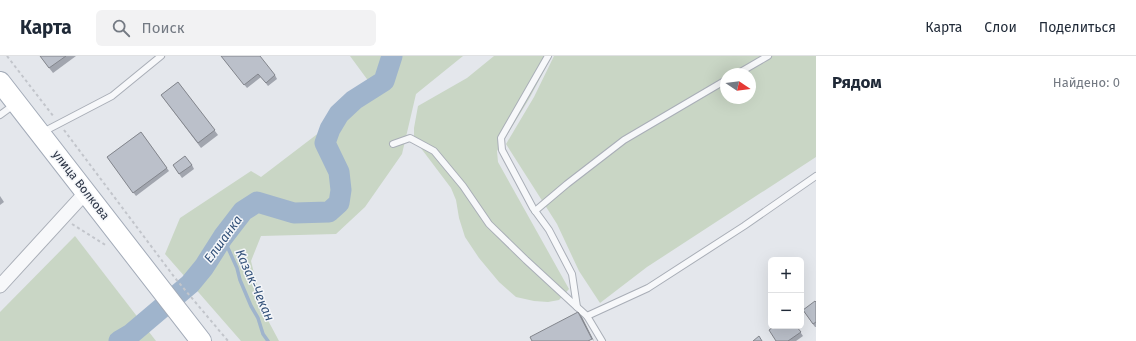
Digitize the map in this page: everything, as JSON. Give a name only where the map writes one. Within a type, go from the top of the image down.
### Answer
[{"type":"main road","name":"улица Волкова","points":[[0,82],[86,192],[168,284],[188,310],[201,341]]},
{"type":"street","points":[[0,286],[86,192]]},
{"type":"lane","points":[[40,133],[112,96],[161,56]]},
{"type":"lane","points":[[548,56],[501,138],[502,150],[535,210],[549,230],[572,274],[577,307]]},
{"type":"lane","points":[[747,68],[768,56]]},
{"type":"lane","points":[[535,210],[624,140],[720,84]]},
{"type":"lane","points":[[0,115],[16,103]]},
{"type":"lane","points":[[393,144],[410,138],[434,151],[463,186],[489,224],[587,316],[602,341]]},
{"type":"lane","points":[[587,316],[648,288],[744,226],[816,176]]},
{"type":"path","points":[[8,56],[59,124],[168,284],[188,310],[228,341]]},
{"type":"path","points":[[63,218],[112,250]]},
{"type":"green space","points":[[350,56],[463,56],[416,94],[402,154],[365,207],[336,234],[261,236],[251,261],[263,311],[279,341],[241,341],[165,254],[180,218],[251,171],[261,177],[375,90]]},
{"type":"green space","points":[[494,56],[552,56],[529,99],[497,151],[498,162],[569,289],[559,300],[548,302],[516,297],[499,282],[479,258],[465,237],[459,218],[456,200],[451,188],[414,139],[414,128],[418,106],[467,78]]},
{"type":"green space","points":[[554,56],[816,56],[816,157],[647,267],[600,303],[579,271],[557,224],[506,144],[534,97]]},
{"type":"green space","points":[[75,236],[156,341],[0,341],[0,312]]},
{"type":"building","points":[[40,56],[66,56],[49,68]]},
{"type":"building","points":[[221,56],[260,56],[275,75],[266,83],[258,74],[244,85]]},
{"type":"building","points":[[178,82],[215,130],[198,143],[161,95]]},
{"type":"building","points":[[141,132],[167,168],[133,193],[107,157]]},
{"type":"building","points":[[185,156],[192,165],[179,174],[173,165]]},
{"type":"building","points":[[815,301],[816,302],[816,322],[813,324],[804,309]]},
{"type":"building","points":[[578,312],[592,339],[588,341],[532,341],[530,337]]},
{"type":"building","points":[[798,329],[801,332],[788,341],[776,341],[769,330]]},
{"type":"building","points":[[759,336],[762,341],[753,341]]},
{"type":"waterway","name":"Елшанка","points":[[119,341],[131,334],[190,284],[204,267],[223,237],[243,211],[257,202],[294,213],[329,212],[339,203],[341,190],[339,172],[325,143],[330,129],[339,114],[354,100],[384,81],[392,56]]},
{"type":"waterway","name":"Казак-Чекан","points":[[223,237],[237,268],[240,280],[251,306],[258,318],[263,334],[268,341]]}]
